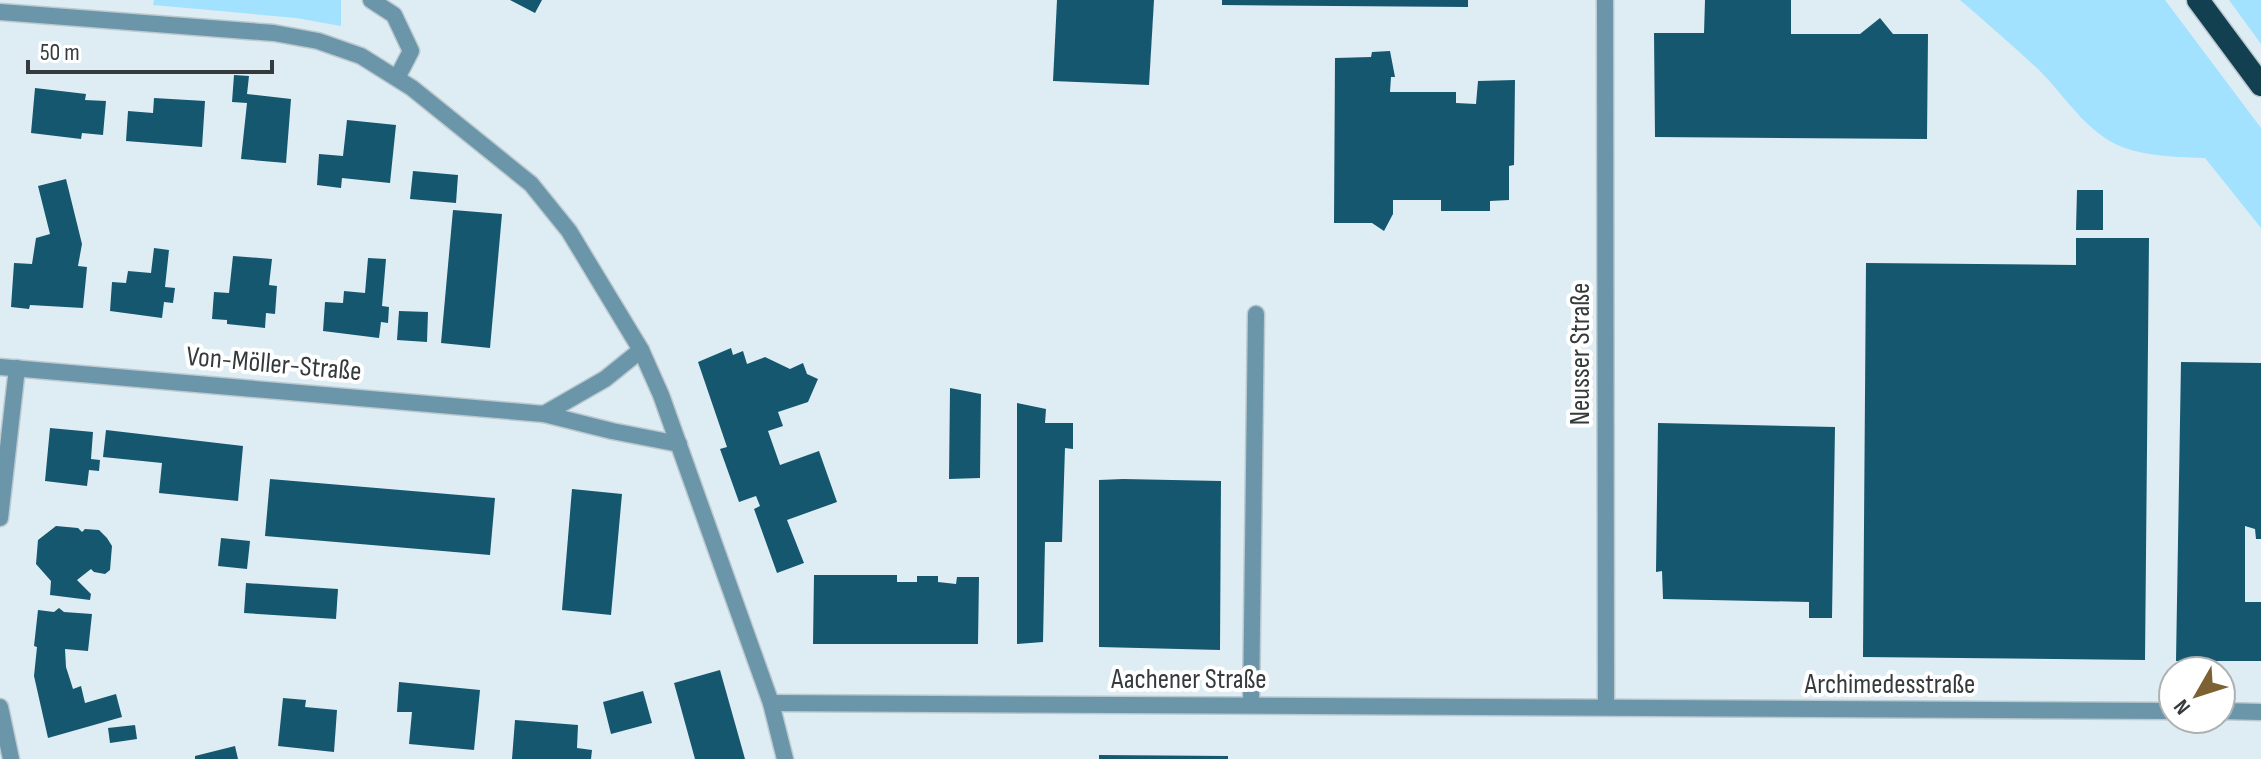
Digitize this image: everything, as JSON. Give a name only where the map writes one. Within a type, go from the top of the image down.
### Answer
[{"type":"highway","points":[[2198,0],[2261,85]]},
{"type":"street","points":[[371,0],[394,15],[411,51],[397,78]]},
{"type":"street","name":"Neusser Straße","points":[[1605,0],[1606,707]]},
{"type":"street","points":[[0,12],[274,33],[318,41],[361,56],[397,78],[468,131],[531,184],[569,231],[641,350],[679,444],[771,703],[785,759]]},
{"type":"street","points":[[1251,705],[1256,314]]},
{"type":"street","points":[[544,414],[605,379],[641,350]]},
{"type":"street","points":[[0,518],[8,367]]},
{"type":"street","name":"Von-Möller-Straße","points":[[8,367],[544,414],[679,444]]},
{"type":"street","name":"Aachener Straße","points":[[771,703],[1606,707]]},
{"type":"street","points":[[0,707],[11,759]]},
{"type":"street","name":"Archimedesstraße","points":[[1606,707],[2157,711]]},
{"type":"street","points":[[2237,711],[2261,712]]},
{"type":"shaded area","points":[[154,0],[341,0],[341,26],[296,18],[153,5]]},
{"type":"shaded area","points":[[1960,0],[2165,0],[2261,128],[2261,228],[2205,158],[2140,152],[2116,145],[2103,137],[2039,70]]},
{"type":"shaded area","points":[[2229,0],[2261,0],[2261,44]]},
{"type":"building","points":[[510,0],[542,0],[535,13]]},
{"type":"building","points":[[1057,0],[1154,0],[1149,85],[1053,81]]},
{"type":"building","points":[[1222,0],[1468,0],[1468,7],[1222,5]]},
{"type":"building","points":[[1705,0],[1791,0],[1791,34],[1860,34],[1880,18],[1893,34],[1928,34],[1927,139],[1655,137],[1654,33],[1704,33]]},
{"type":"building","points":[[1390,51],[1395,77],[1391,77],[1390,92],[1456,92],[1456,103],[1476,104],[1478,81],[1515,80],[1514,165],[1509,166],[1509,200],[1490,201],[1490,211],[1441,211],[1441,200],[1393,200],[1393,214],[1384,231],[1372,223],[1334,223],[1335,58],[1371,57],[1372,52]]},
{"type":"building","points":[[234,75],[249,76],[247,94],[291,99],[286,163],[241,159],[247,103],[232,102]]},
{"type":"building","points":[[35,88],[86,94],[85,100],[106,101],[103,135],[82,133],[81,139],[31,133]]},
{"type":"building","points":[[154,98],[205,101],[202,147],[126,141],[128,111],[153,113]]},
{"type":"building","points":[[347,120],[396,125],[390,183],[342,178],[341,188],[317,185],[319,154],[343,156]]},
{"type":"building","points":[[413,171],[458,175],[456,203],[410,199]]},
{"type":"building","points":[[66,179],[82,244],[78,266],[87,267],[83,308],[11,307],[14,263],[32,264],[36,238],[50,234],[38,186]]},
{"type":"building","points":[[2077,190],[2103,190],[2103,230],[2076,230]]},
{"type":"building","points":[[453,210],[502,214],[490,348],[441,343]]},
{"type":"building","points":[[2076,238],[2149,238],[2145,660],[1863,657],[1866,263],[2076,265]]},
{"type":"building","points":[[154,248],[169,250],[165,287],[175,288],[173,303],[164,302],[162,318],[110,311],[112,282],[126,283],[128,271],[151,273]]},
{"type":"building","points":[[233,256],[272,259],[269,285],[277,286],[275,314],[266,313],[265,328],[227,324],[227,320],[212,319],[214,292],[229,293]]},
{"type":"building","points":[[368,258],[386,259],[382,306],[389,307],[388,323],[381,322],[379,338],[323,331],[325,302],[343,303],[344,291],[365,293]]},
{"type":"building","points":[[399,311],[428,312],[427,342],[397,340]]},
{"type":"building","points":[[731,348],[733,355],[743,351],[747,364],[765,357],[790,369],[803,363],[807,374],[818,379],[808,402],[778,412],[783,426],[768,431],[780,465],[819,451],[837,502],[787,520],[804,563],[777,573],[754,509],[760,506],[756,496],[739,502],[720,449],[727,447],[698,362]]},
{"type":"building","points":[[2181,362],[2261,363],[2261,539],[2256,539],[2255,529],[2245,526],[2245,602],[2261,602],[2261,661],[2237,661],[2237,655],[2176,655]]},
{"type":"building","points":[[950,388],[981,394],[980,478],[949,479]]},
{"type":"building","points":[[1017,403],[1046,409],[1045,423],[1073,423],[1073,449],[1065,448],[1062,542],[1045,542],[1043,642],[1017,644]]},
{"type":"building","points":[[1658,423],[1835,427],[1832,618],[1809,618],[1809,602],[1663,599],[1662,571],[1656,572]]},
{"type":"building","points":[[50,428],[93,432],[91,459],[100,460],[99,471],[89,470],[87,486],[45,481]]},
{"type":"building","points":[[106,430],[243,446],[238,501],[159,493],[162,463],[103,457]]},
{"type":"building","points":[[270,479],[495,498],[490,555],[265,536]]},
{"type":"building","points":[[1099,480],[1221,481],[1220,650],[1099,647]]},
{"type":"building","points":[[572,489],[622,494],[611,615],[562,610]]},
{"type":"building","points":[[56,526],[78,528],[82,532],[85,529],[99,530],[112,546],[110,570],[105,574],[91,569],[77,580],[91,594],[90,600],[50,595],[51,581],[36,564],[38,540]]},
{"type":"building","points":[[221,538],[250,541],[247,569],[218,566]]},
{"type":"building","points":[[814,575],[897,575],[897,582],[917,582],[917,576],[938,576],[938,582],[956,584],[957,577],[979,577],[978,644],[813,644]]},
{"type":"building","points":[[246,583],[338,589],[336,619],[244,613]]},
{"type":"building","points":[[59,608],[64,612],[92,614],[88,651],[65,649],[66,667],[73,689],[81,686],[85,703],[116,694],[122,717],[48,738],[34,676],[37,647],[34,646],[38,610],[54,612]]},
{"type":"building","points":[[720,670],[745,759],[695,759],[674,683]]},
{"type":"building","points":[[399,682],[480,690],[474,750],[409,744],[412,712],[397,712]]},
{"type":"building","points":[[643,691],[652,723],[611,734],[603,702]]},
{"type":"building","points":[[283,698],[306,700],[305,707],[337,710],[334,752],[278,746]]},
{"type":"building","points":[[515,720],[578,725],[577,748],[592,750],[591,759],[512,759]]},
{"type":"building","points":[[135,725],[137,739],[110,743],[108,728]]},
{"type":"building","points":[[235,746],[238,759],[195,759],[195,756]]},
{"type":"building","points":[[1099,755],[1228,756],[1228,759],[1099,759]]}]
